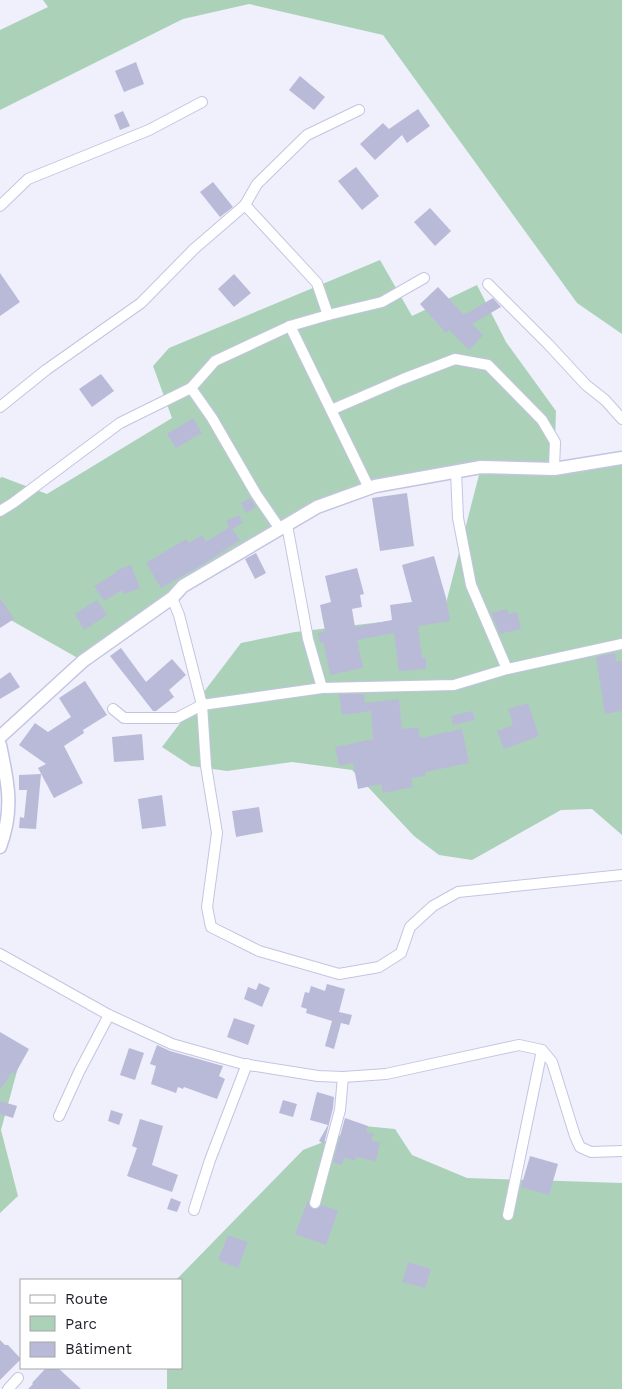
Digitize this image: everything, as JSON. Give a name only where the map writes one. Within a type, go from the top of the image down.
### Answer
[{"type":"street","points":[[0,206],[28,179],[149,130],[202,102]]},
{"type":"street","points":[[0,407],[46,370],[140,304],[194,249],[245,205],[257,184],[307,135],[359,110]]},
{"type":"street","points":[[245,205],[317,283],[328,315]]},
{"type":"street","points":[[0,511],[14,503],[120,423],[191,388],[215,361],[290,326],[382,302],[424,278]]},
{"type":"street","points":[[488,284],[549,344],[586,385],[605,400],[622,419]]},
{"type":"street","points":[[290,326],[369,488]]},
{"type":"street","points":[[331,410],[455,359],[488,365],[542,420],[555,442],[554,469]]},
{"type":"street","points":[[191,388],[212,418],[256,494],[284,527],[308,640],[322,688]]},
{"type":"street","points":[[0,737],[83,661],[172,598],[183,586],[317,507],[375,486],[481,466],[554,469],[622,458]]},
{"type":"street","points":[[456,471],[458,518],[471,585],[506,669]]},
{"type":"street","points":[[172,598],[179,615],[202,704],[206,766],[217,833],[207,907],[212,927],[259,951],[340,974],[379,966],[401,953],[410,927],[433,906],[458,892],[622,875]]},
{"type":"street","points":[[113,709],[124,718],[177,718],[202,704],[322,688],[454,685],[506,669],[622,644]]},
{"type":"street","points":[[0,745],[9,802],[4,837],[0,847]]},
{"type":"street","points":[[0,954],[109,1016],[172,1044],[247,1064],[318,1076],[343,1077],[386,1074],[519,1045],[542,1050],[552,1062],[580,1147],[591,1152],[622,1151]]},
{"type":"street","points":[[58,1116],[109,1016]]},
{"type":"street","points":[[508,1215],[542,1050]]},
{"type":"street","points":[[194,1210],[210,1160],[247,1064]]},
{"type":"street","points":[[315,1203],[340,1110],[343,1077]]},
{"type":"street","points":[[8,1389],[18,1378]]},
{"type":"green space","points":[[43,0],[622,0],[622,334],[577,303],[383,35],[249,4],[183,19],[0,110],[0,30],[48,7]]},
{"type":"green space","points":[[380,260],[412,316],[477,285],[506,342],[556,411],[554,469],[622,454],[622,835],[592,809],[561,810],[472,860],[439,855],[414,836],[352,770],[292,762],[227,771],[191,766],[162,747],[241,643],[295,632],[443,615],[481,467],[375,486],[317,507],[183,586],[83,661],[0,614],[0,478],[2,477],[47,494],[172,418],[153,366],[169,348]]},
{"type":"green space","points":[[0,1040],[20,1060],[1,1130],[18,1196],[0,1213]]},
{"type":"green space","points":[[364,1126],[395,1129],[412,1155],[467,1178],[622,1183],[622,1389],[167,1389],[167,1369],[182,1369],[182,1279],[177,1279],[303,1150]]},
{"type":"building","points":[[136,62],[144,84],[124,92],[115,71]]},
{"type":"building","points":[[300,76],[325,97],[314,110],[289,90]]},
{"type":"building","points":[[418,109],[430,126],[407,143],[402,135],[375,160],[360,144],[383,123],[389,129]]},
{"type":"building","points":[[123,111],[130,126],[120,130],[114,115]]},
{"type":"building","points":[[356,167],[379,196],[362,210],[338,181]]},
{"type":"building","points":[[213,182],[233,207],[220,217],[200,192]]},
{"type":"building","points":[[430,208],[451,231],[435,246],[414,222]]},
{"type":"building","points":[[0,273],[20,302],[0,316]]},
{"type":"building","points":[[234,274],[251,293],[234,307],[218,289]]},
{"type":"building","points":[[438,287],[464,315],[493,298],[501,307],[472,324],[483,335],[469,350],[449,330],[446,333],[420,304]]},
{"type":"building","points":[[101,374],[114,391],[92,407],[79,389]]},
{"type":"building","points":[[193,418],[202,433],[176,448],[167,434]]},
{"type":"building","points":[[407,493],[414,546],[380,551],[372,498]]},
{"type":"building","points":[[250,498],[256,507],[246,513],[241,503]]},
{"type":"building","points":[[239,515],[243,523],[232,529],[240,540],[161,588],[146,563],[186,539],[189,543],[202,535],[206,542],[229,527],[226,521]]},
{"type":"building","points":[[256,553],[266,573],[255,579],[245,559]]},
{"type":"building","points":[[434,556],[446,598],[450,621],[418,626],[422,658],[426,657],[426,669],[399,671],[394,633],[357,640],[363,668],[330,675],[323,642],[320,643],[318,633],[325,631],[320,605],[331,602],[325,576],[357,568],[364,594],[360,595],[362,607],[352,609],[355,627],[392,620],[390,605],[412,602],[402,565]]},
{"type":"building","points":[[131,565],[140,588],[124,594],[122,590],[104,601],[94,586],[116,573],[115,571]]},
{"type":"building","points":[[0,598],[14,619],[0,628]]},
{"type":"building","points":[[97,600],[107,615],[84,630],[75,614]]},
{"type":"building","points":[[507,609],[508,614],[517,612],[521,629],[500,634],[491,613]]},
{"type":"building","points":[[121,648],[146,682],[172,659],[186,675],[169,690],[174,697],[156,711],[153,711],[110,656]]},
{"type":"building","points":[[615,653],[616,661],[622,661],[622,711],[605,714],[596,657]]},
{"type":"building","points":[[10,672],[20,687],[0,699],[0,679]]},
{"type":"building","points":[[85,681],[107,715],[83,730],[84,733],[64,746],[83,783],[54,798],[38,768],[46,764],[19,745],[35,723],[48,732],[71,717],[59,698]]},
{"type":"building","points":[[339,694],[364,694],[365,703],[399,699],[402,729],[418,727],[420,738],[462,729],[469,763],[425,772],[425,776],[411,778],[413,787],[383,793],[381,784],[358,789],[353,763],[339,766],[335,747],[373,739],[371,711],[342,715]]},
{"type":"building","points":[[528,703],[539,736],[504,749],[497,731],[513,725],[508,709]]},
{"type":"building","points":[[472,711],[475,720],[453,725],[451,716]]},
{"type":"building","points":[[142,734],[144,760],[114,762],[112,737]]},
{"type":"building","points":[[41,774],[36,829],[19,828],[20,817],[24,818],[27,790],[19,790],[19,775]]},
{"type":"building","points":[[162,795],[166,826],[142,829],[138,799]]},
{"type":"building","points":[[259,807],[263,832],[236,837],[232,811]]},
{"type":"building","points":[[259,983],[270,988],[262,1007],[244,999],[248,987],[256,990]]},
{"type":"building","points":[[327,984],[345,989],[339,1012],[352,1015],[349,1025],[341,1023],[334,1049],[325,1046],[332,1021],[306,1013],[307,1009],[301,1007],[305,992],[309,993],[311,986],[325,991]]},
{"type":"building","points":[[234,1018],[255,1025],[248,1045],[227,1037]]},
{"type":"building","points":[[0,1032],[29,1049],[15,1074],[12,1072],[0,1090]]},
{"type":"building","points":[[157,1045],[170,1051],[223,1066],[219,1076],[225,1079],[217,1099],[184,1087],[183,1089],[178,1087],[176,1093],[151,1084],[156,1066],[150,1064]]},
{"type":"building","points":[[129,1048],[144,1053],[135,1080],[120,1075]]},
{"type":"building","points":[[317,1092],[334,1097],[324,1144],[319,1141],[328,1125],[310,1120]]},
{"type":"building","points":[[283,1100],[297,1104],[293,1117],[279,1113]]},
{"type":"building","points":[[0,1101],[17,1106],[13,1118],[0,1114]]},
{"type":"building","points":[[111,1110],[123,1114],[119,1125],[108,1121]]},
{"type":"building","points":[[345,1118],[368,1126],[366,1132],[374,1134],[371,1141],[380,1142],[376,1161],[356,1157],[355,1161],[344,1157],[342,1165],[333,1162]]},
{"type":"building","points":[[140,1119],[163,1126],[152,1165],[178,1175],[172,1192],[127,1176],[137,1148],[132,1146]]},
{"type":"building","points":[[530,1156],[558,1164],[549,1195],[521,1187]]},
{"type":"building","points":[[171,1198],[181,1202],[177,1212],[167,1209]]},
{"type":"building","points":[[308,1200],[309,1205],[313,1209],[317,1209],[322,1205],[338,1211],[326,1245],[295,1234]]},
{"type":"building","points":[[228,1235],[248,1242],[238,1268],[218,1260]]},
{"type":"building","points":[[408,1262],[431,1269],[425,1288],[402,1282]]},
{"type":"building","points":[[0,1340],[5,1345],[8,1345],[20,1360],[0,1380]]},
{"type":"building","points":[[45,1369],[59,1369],[81,1389],[28,1389]]}]
